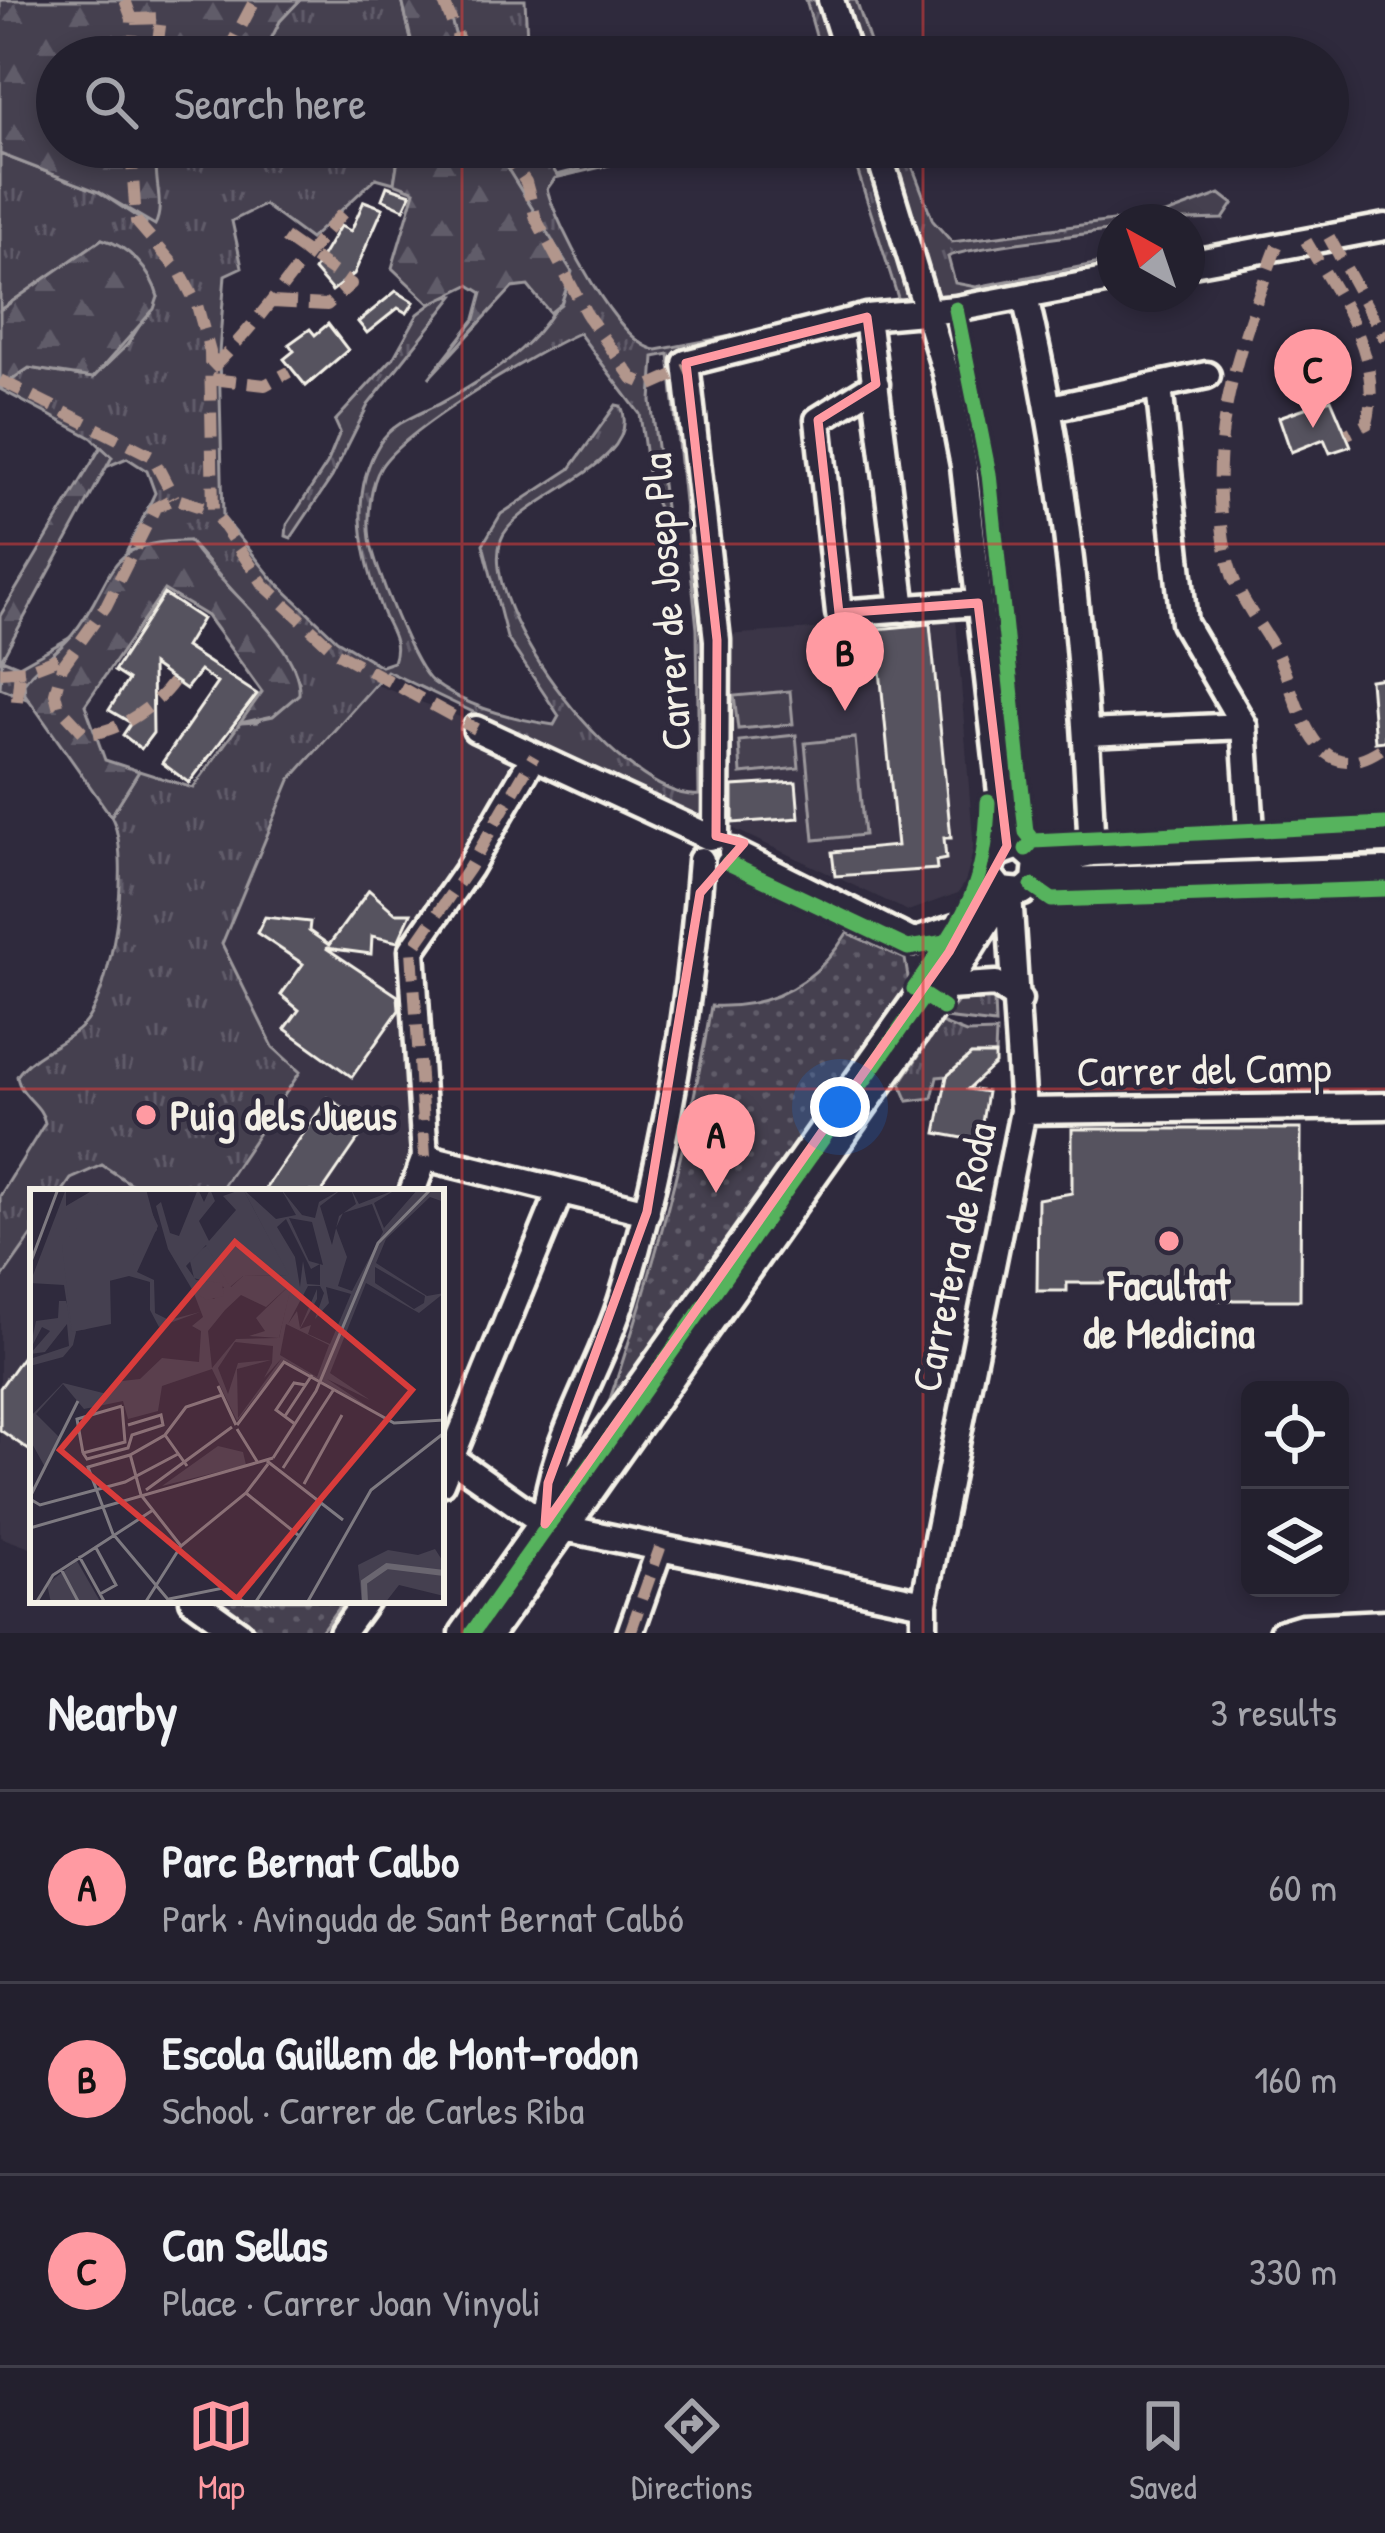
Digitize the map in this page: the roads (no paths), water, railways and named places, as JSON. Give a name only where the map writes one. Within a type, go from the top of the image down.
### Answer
[{"type":"street","points":[[831,0],[842,36]]},
{"type":"street","points":[[883,168],[946,373],[964,466],[1006,846]]},
{"type":"street","points":[[1205,261],[1385,227]]},
{"type":"street","points":[[904,609],[867,317],[1025,297],[1097,282]]},
{"type":"street","points":[[1025,297],[1051,408],[1087,733],[1092,853]]},
{"type":"street","name":"Carrer de Josep Pla","points":[[554,1526],[548,1483],[620,1304],[674,1095],[700,893],[713,851],[717,640],[686,363],[867,317]]},
{"type":"street","points":[[1051,408],[1207,375]]},
{"type":"street","points":[[876,384],[818,420],[839,613],[978,603]]},
{"type":"street","points":[[1159,386],[1184,623],[1244,726],[1252,846]]},
{"type":"street","points":[[1087,733],[1244,726]]},
{"type":"street","points":[[476,729],[678,824],[713,851],[913,942],[967,923]]},
{"type":"street","points":[[413,1189],[425,1157],[412,950],[469,868],[534,755]]},
{"type":"street","points":[[1002,887],[1023,892],[1035,870],[1049,862],[1092,853],[1385,840]]},
{"type":"street","points":[[463,1633],[554,1526],[948,987],[1002,887],[992,858],[1006,846],[1020,846],[1035,870]]},
{"type":"street","points":[[1035,870],[1385,870]]},
{"type":"street","points":[[490,1633],[554,1526],[967,923],[1002,887]]},
{"type":"street","name":"Carretera de Roda","points":[[924,1633],[924,1603],[1023,1111],[1018,1000],[1002,887]]},
{"type":"street","points":[[948,987],[996,984],[1018,1000]]},
{"type":"street","name":"Carrer del Camp","points":[[1023,1111],[1385,1106]]},
{"type":"street","points":[[425,1157],[646,1212]]},
{"type":"street","points":[[559,1194],[447,1455],[554,1526],[924,1603]]},
{"type":"street","points":[[630,1633],[660,1548]]},
{"type":"street","points":[[197,1603],[239,1633]]},
{"type":"street","points":[[342,1633],[364,1603]]},
{"type":"street","points":[[1282,1633],[1302,1627],[1385,1623]]},
{"type":"place","name":"Can Sellas","points":[[1313,428]]},
{"type":"place","name":"Escola Guillem de Mont-rodon","points":[[845,711]]},
{"type":"place","name":"Puig dels Jueus","points":[[146,1115]]},
{"type":"place","name":"Parc Bernat Calbo","points":[[716,1193]]},
{"type":"place","name":"Facultat de Medicina","points":[[1169,1241]]}]
